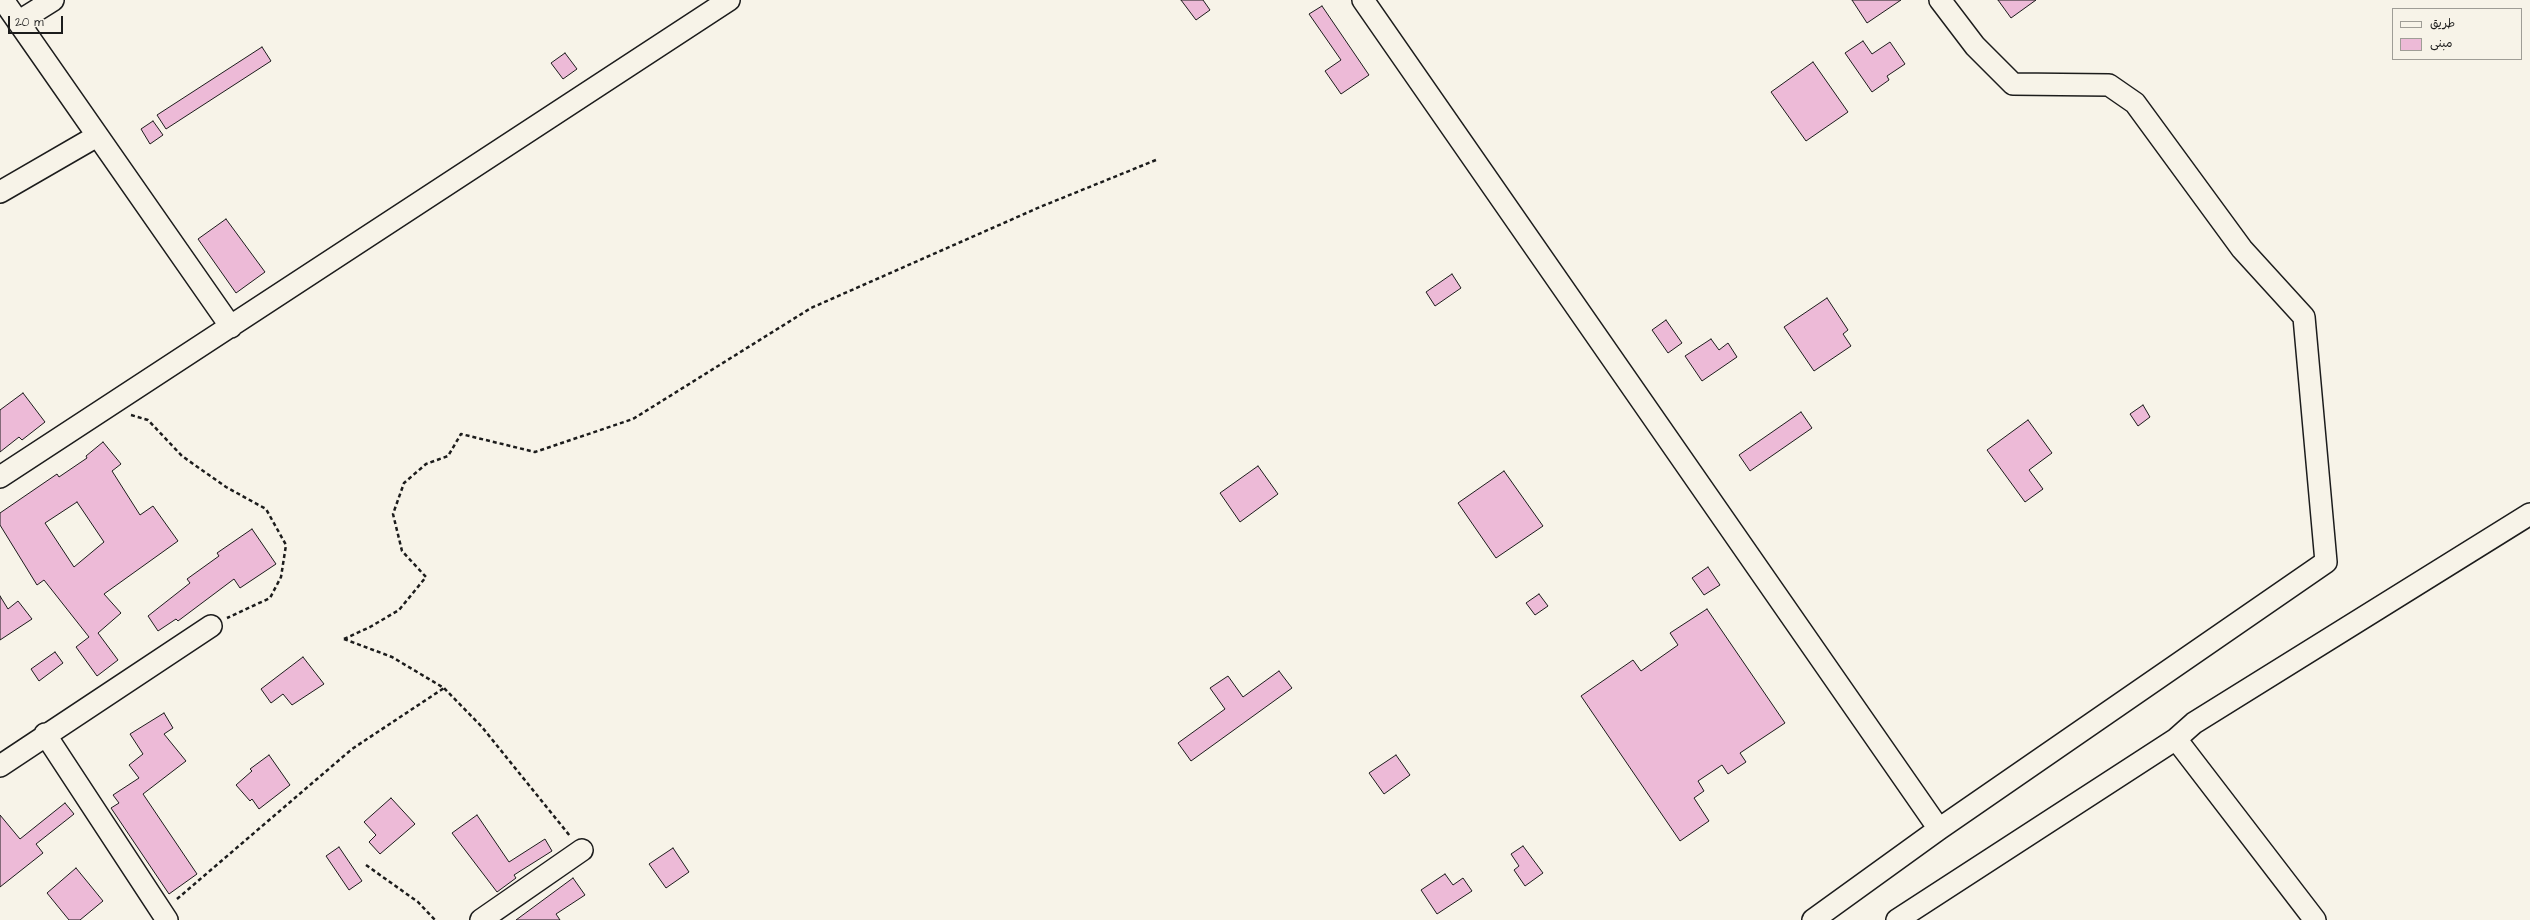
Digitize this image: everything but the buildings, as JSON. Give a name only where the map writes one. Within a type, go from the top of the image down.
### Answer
[{"type":"street","points":[[3,0],[231,327]]},
{"type":"street","points":[[18,22],[53,0]]},
{"type":"street","points":[[0,477],[729,0]]},
{"type":"street","points":[[1363,0],[1939,829]]},
{"type":"street","points":[[1813,920],[1939,829],[2326,562],[2304,317],[2242,249],[2135,103],[2109,85],[2013,84],[1975,46],[1940,0]]},
{"type":"street","points":[[0,192],[97,136]]},
{"type":"street","points":[[1897,920],[2176,739],[2194,723],[2530,514]]},
{"type":"street","points":[[0,766],[45,734],[211,626]]},
{"type":"street","points":[[45,734],[164,916]]},
{"type":"street","points":[[2176,739],[2315,920]]},
{"type":"street","points":[[481,920],[582,850]]},
{"type":"path","points":[[582,850],[482,727],[444,688],[392,657],[344,638],[370,628],[399,610],[426,577],[402,551],[393,514],[404,484],[426,464],[448,456],[461,434],[535,452],[633,419],[811,308],[1040,207],[1156,160]]},
{"type":"path","points":[[108,407],[148,420],[182,456],[226,487],[266,509],[286,545],[281,577],[270,598],[211,626]]},
{"type":"path","points":[[164,916],[352,749],[444,688]]},
{"type":"path","points":[[366,865],[418,902],[435,920]]}]
